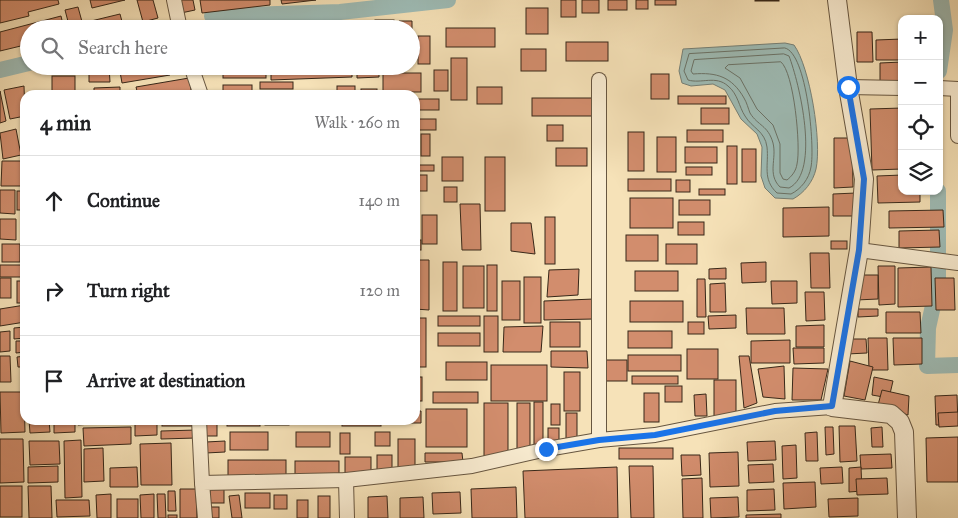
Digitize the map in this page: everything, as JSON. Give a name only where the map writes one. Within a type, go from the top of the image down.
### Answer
[{"type":"street","points":[[174,0],[178,20]]},
{"type":"street","points":[[832,406],[859,250],[864,179],[848,87],[837,0]]},
{"type":"street","points":[[194,75],[199,90]]},
{"type":"street","points":[[599,80],[599,440]]},
{"type":"street","points":[[848,87],[898,88]]},
{"type":"street","points":[[952,88],[958,136]]},
{"type":"street","points":[[859,250],[955,262]]},
{"type":"street","points":[[202,483],[346,480],[472,466],[546,449],[599,440],[655,435],[775,411],[832,406],[891,414],[900,422],[904,432],[907,518]]},
{"type":"street","points":[[199,425],[205,518]]},
{"type":"street","points":[[346,480],[347,518]]},
{"type":"water","points":[[785,43],[794,45],[805,70],[810,87],[817,141],[816,169],[813,178],[801,194],[793,199],[775,198],[765,188],[761,176],[762,147],[757,134],[741,119],[725,90],[713,84],[691,86],[682,83],[679,71],[683,49]]},
{"type":"building","points":[[0,0],[58,0],[59,4],[28,12],[29,16],[0,23]]},
{"type":"building","points":[[90,0],[125,0],[92,8]]},
{"type":"building","points":[[137,0],[153,0],[158,18],[142,20]]},
{"type":"building","points":[[178,0],[193,0],[195,10],[181,13]]},
{"type":"building","points":[[200,0],[270,0],[270,5],[202,13]]},
{"type":"building","points":[[281,0],[316,0],[282,4]]},
{"type":"building","points":[[561,0],[576,0],[576,17],[561,17]]},
{"type":"building","points":[[582,0],[599,0],[599,13],[582,13]]},
{"type":"building","points":[[608,0],[627,0],[627,10],[608,10]]},
{"type":"building","points":[[636,0],[648,0],[648,9],[636,9]]},
{"type":"building","points":[[655,0],[676,0],[676,5],[655,5]]},
{"type":"building","points":[[779,0],[779,1],[755,1]]},
{"type":"building","points":[[78,7],[82,20],[68,20],[65,10]]},
{"type":"building","points":[[526,8],[548,8],[548,34],[526,34]]},
{"type":"building","points":[[120,14],[122,20],[95,20]]},
{"type":"building","points":[[61,16],[62,20],[46,20]]},
{"type":"building","points":[[20,27],[20,46],[0,51],[0,32]]},
{"type":"building","points":[[446,28],[495,28],[495,47],[446,47]]},
{"type":"building","points":[[857,32],[872,32],[873,62],[857,62]]},
{"type":"building","points":[[420,36],[430,36],[430,64],[420,64]]},
{"type":"building","points":[[898,39],[898,60],[876,60],[876,40]]},
{"type":"building","points":[[566,42],[608,42],[608,61],[566,61]]},
{"type":"building","points":[[521,49],[546,49],[546,71],[521,71]]},
{"type":"building","points":[[451,58],[467,58],[467,100],[451,100]]},
{"type":"building","points":[[898,62],[898,82],[880,82],[880,63]]},
{"type":"building","points":[[434,70],[448,70],[448,91],[434,91]]},
{"type":"building","points":[[421,73],[421,92],[420,90],[383,90],[383,75],[420,75]]},
{"type":"building","points":[[651,74],[669,74],[669,99],[651,99]]},
{"type":"building","points":[[89,75],[110,75],[110,82],[89,82]]},
{"type":"building","points":[[121,75],[170,75],[122,83]]},
{"type":"building","points":[[223,75],[266,75],[266,78],[223,78]]},
{"type":"building","points":[[271,75],[352,75],[352,77],[271,80]]},
{"type":"building","points":[[357,75],[379,75],[379,77],[357,78]]},
{"type":"building","points":[[52,76],[75,76],[75,90],[52,90]]},
{"type":"building","points":[[189,78],[191,90],[137,90],[136,87]]},
{"type":"building","points":[[260,82],[293,82],[293,89],[260,89]]},
{"type":"building","points":[[223,85],[252,85],[252,90],[223,90]]},
{"type":"building","points":[[24,86],[24,90],[20,90],[20,117],[10,119],[4,90]]},
{"type":"building","points":[[337,86],[355,86],[355,90],[337,90]]},
{"type":"building","points":[[120,87],[120,90],[94,90],[94,88]]},
{"type":"building","points":[[477,87],[502,87],[502,104],[477,104]]},
{"type":"building","points":[[361,89],[377,89],[377,90]]},
{"type":"building","points":[[0,91],[6,121],[0,123]]},
{"type":"building","points":[[678,96],[726,96],[726,104],[678,104]]},
{"type":"building","points":[[532,98],[594,98],[594,116],[532,116]]},
{"type":"building","points":[[420,99],[439,99],[439,110],[420,110]]},
{"type":"building","points":[[701,108],[729,108],[729,124],[701,124]]},
{"type":"building","points":[[898,108],[898,169],[872,170],[870,109]]},
{"type":"building","points":[[420,119],[436,119],[436,130],[420,130]]},
{"type":"building","points":[[547,125],[563,125],[563,141],[547,141]]},
{"type":"building","points":[[16,129],[20,155],[3,159],[0,133]]},
{"type":"building","points":[[687,130],[723,130],[723,142],[687,142]]},
{"type":"building","points":[[628,132],[644,132],[644,171],[628,171]]},
{"type":"building","points":[[421,134],[430,134],[430,156],[421,156]]},
{"type":"building","points":[[657,137],[676,137],[676,172],[657,172]]},
{"type":"building","points":[[834,138],[852,138],[853,187],[834,188]]},
{"type":"building","points":[[727,146],[737,146],[737,184],[727,184]]},
{"type":"building","points":[[685,147],[717,147],[717,163],[685,163]]},
{"type":"building","points":[[556,148],[587,148],[587,166],[556,166]]},
{"type":"building","points":[[742,149],[756,149],[756,182],[742,182]]},
{"type":"building","points":[[442,157],[463,157],[463,181],[442,181]]},
{"type":"building","points":[[485,157],[505,157],[505,211],[485,211]]},
{"type":"building","points":[[2,161],[20,161],[20,186],[1,186]]},
{"type":"building","points":[[420,165],[434,165],[434,171],[420,171]]},
{"type":"building","points":[[686,167],[712,167],[712,175],[686,175]]},
{"type":"building","points":[[420,175],[427,175],[427,191],[420,191]]},
{"type":"building","points":[[898,175],[898,195],[920,195],[920,202],[878,203],[877,176]]},
{"type":"building","points":[[628,179],[671,179],[671,191],[628,191]]},
{"type":"building","points":[[676,180],[690,180],[690,192],[676,192]]},
{"type":"building","points":[[444,187],[457,187],[457,202],[444,202]]},
{"type":"building","points":[[699,189],[725,189],[725,195],[699,195]]},
{"type":"building","points":[[0,190],[15,190],[15,214],[0,213]]},
{"type":"building","points":[[17,191],[20,191],[20,210],[17,210]]},
{"type":"building","points":[[856,193],[856,216],[833,216],[833,194]]},
{"type":"building","points":[[630,198],[673,198],[673,228],[630,228]]},
{"type":"building","points":[[679,200],[710,200],[710,215],[679,215]]},
{"type":"building","points":[[460,204],[480,204],[481,250],[462,250]]},
{"type":"building","points":[[829,207],[829,236],[783,237],[783,208]]},
{"type":"building","points":[[943,210],[944,227],[889,228],[889,211]]},
{"type":"building","points":[[422,215],[437,215],[437,244],[422,244]]},
{"type":"building","points":[[545,217],[555,217],[555,264],[545,264]]},
{"type":"building","points":[[0,219],[16,219],[16,240],[0,239]]},
{"type":"building","points":[[678,222],[704,222],[704,235],[678,235]]},
{"type":"building","points":[[511,223],[531,223],[535,254],[511,251]]},
{"type":"building","points":[[939,230],[940,247],[899,248],[899,231]]},
{"type":"building","points":[[626,235],[658,235],[658,261],[626,261]]},
{"type":"building","points":[[831,241],[847,241],[847,249],[831,249]]},
{"type":"building","points":[[2,244],[20,244],[20,262],[2,262]]},
{"type":"building","points":[[666,244],[697,244],[697,264],[666,264]]},
{"type":"building","points":[[810,253],[829,253],[830,288],[811,288]]},
{"type":"building","points":[[420,260],[429,260],[429,310],[420,309]]},
{"type":"building","points":[[443,262],[457,262],[457,311],[443,311]]},
{"type":"building","points":[[766,262],[766,282],[742,283],[741,263]]},
{"type":"building","points":[[0,265],[20,265],[20,277],[0,277]]},
{"type":"building","points":[[487,265],[497,265],[497,311],[487,311]]},
{"type":"building","points":[[463,266],[484,266],[484,308],[463,308]]},
{"type":"building","points":[[878,266],[895,266],[895,304],[879,305]]},
{"type":"building","points":[[931,267],[932,306],[898,307],[898,268]]},
{"type":"building","points":[[726,268],[726,279],[709,279],[709,269]]},
{"type":"building","points":[[579,269],[578,295],[547,297],[549,270]]},
{"type":"building","points":[[635,271],[678,271],[678,291],[635,291]]},
{"type":"building","points":[[855,275],[878,275],[878,299],[856,300]]},
{"type":"building","points":[[524,277],[541,277],[541,323],[524,323]]},
{"type":"building","points":[[0,278],[11,278],[11,298],[0,298]]},
{"type":"building","points":[[935,278],[954,278],[955,310],[936,310]]},
{"type":"building","points":[[697,279],[705,279],[706,317],[697,317]]},
{"type":"building","points":[[17,281],[20,281],[20,303],[17,303]]},
{"type":"building","points":[[502,281],[520,281],[520,320],[502,320]]},
{"type":"building","points":[[771,281],[797,281],[797,303],[772,304]]},
{"type":"building","points":[[725,283],[726,312],[710,312],[710,284]]},
{"type":"building","points":[[805,292],[824,292],[825,320],[806,321]]},
{"type":"building","points":[[594,299],[594,319],[544,320],[544,301]]},
{"type":"building","points":[[630,301],[683,301],[683,322],[630,322]]},
{"type":"building","points":[[20,306],[20,323],[0,326],[0,309]]},
{"type":"building","points":[[746,308],[784,308],[785,334],[747,334]]},
{"type":"building","points":[[858,309],[878,309],[878,316],[858,317]]},
{"type":"building","points":[[886,312],[920,312],[921,333],[886,333]]},
{"type":"building","points":[[736,315],[736,328],[709,329],[708,316]]},
{"type":"building","points":[[438,316],[480,316],[480,326],[438,326]]},
{"type":"building","points":[[484,316],[498,316],[498,352],[484,352]]},
{"type":"building","points":[[420,318],[426,318],[426,367],[420,367]]},
{"type":"building","points":[[550,322],[580,322],[580,347],[550,347]]},
{"type":"building","points":[[688,322],[704,322],[704,334],[688,334]]},
{"type":"building","points":[[824,325],[824,347],[796,347],[796,326]]},
{"type":"building","points":[[543,326],[541,352],[503,352],[504,327]]},
{"type":"building","points":[[20,327],[20,338],[14,339],[14,328]]},
{"type":"building","points":[[10,331],[10,351],[0,352],[0,332]]},
{"type":"building","points":[[628,331],[672,331],[672,348],[628,348]]},
{"type":"building","points":[[438,333],[480,333],[480,346],[438,346]]},
{"type":"building","points":[[868,338],[887,338],[888,370],[869,370]]},
{"type":"building","points":[[893,338],[922,338],[922,364],[894,365]]},
{"type":"building","points":[[847,339],[866,339],[867,353],[847,354]]},
{"type":"building","points":[[790,340],[790,363],[751,363],[751,341]]},
{"type":"building","points":[[16,341],[20,341],[20,353],[16,353]]},
{"type":"building","points":[[793,348],[824,348],[824,363],[794,364]]},
{"type":"building","points":[[687,349],[718,349],[718,379],[687,379]]},
{"type":"building","points":[[551,351],[587,351],[588,368],[551,367]]},
{"type":"building","points":[[628,355],[681,355],[681,371],[628,371]]},
{"type":"building","points":[[0,356],[10,356],[11,382],[0,382]]},
{"type":"building","points":[[739,356],[749,356],[757,403],[744,408]]},
{"type":"building","points":[[17,357],[20,357],[20,367],[18,367]]},
{"type":"building","points":[[604,360],[627,360],[627,381],[604,381]]},
{"type":"building","points":[[850,361],[873,367],[865,400],[844,396]]},
{"type":"building","points":[[446,362],[487,362],[487,380],[446,380]]},
{"type":"building","points":[[491,365],[547,365],[547,401],[491,401]]},
{"type":"building","points":[[784,366],[785,399],[763,397],[758,369]]},
{"type":"building","points":[[793,368],[828,369],[821,400],[792,400]]},
{"type":"building","points":[[564,372],[580,372],[580,411],[564,411]]},
{"type":"building","points":[[632,376],[678,376],[678,384],[632,384]]},
{"type":"building","points":[[420,377],[422,377],[422,401],[420,401]]},
{"type":"building","points":[[874,377],[893,381],[889,398],[872,395]]},
{"type":"building","points":[[714,380],[736,380],[736,416],[714,416]]},
{"type":"building","points":[[665,386],[682,386],[682,402],[665,402]]},
{"type":"building","points":[[882,390],[909,396],[908,415],[878,405]]},
{"type":"building","points":[[0,392],[20,392],[20,425],[25,425],[25,432],[1,433]]},
{"type":"building","points":[[433,392],[478,392],[478,403],[433,403]]},
{"type":"building","points":[[644,393],[659,393],[659,422],[644,422]]},
{"type":"building","points":[[706,394],[707,416],[695,416],[694,395]]},
{"type":"building","points":[[957,395],[958,425],[936,425],[935,396]]},
{"type":"building","points":[[534,402],[543,402],[543,448],[534,448]]},
{"type":"building","points":[[484,403],[508,403],[508,457],[484,457]]},
{"type":"building","points":[[517,403],[530,403],[530,450],[517,450]]},
{"type":"building","points":[[551,404],[560,404],[560,425],[551,425]]},
{"type":"building","points":[[426,409],[467,409],[467,447],[426,447]]},
{"type":"building","points":[[958,412],[958,426],[939,427],[938,413]]},
{"type":"building","points":[[566,413],[577,413],[577,442],[566,442]]},
{"type":"building","points":[[29,425],[49,425],[50,432],[30,433]]},
{"type":"building","points":[[54,425],[75,425],[75,432],[54,433]]},
{"type":"building","points":[[135,425],[157,425],[157,435],[135,436]]},
{"type":"building","points":[[162,425],[196,425],[196,426]]},
{"type":"building","points":[[203,425],[217,425],[217,436],[203,436]]},
{"type":"building","points":[[227,425],[260,425],[260,426]]},
{"type":"building","points":[[342,425],[381,425],[381,426]]},
{"type":"building","points":[[839,426],[855,426],[857,461],[840,462]]},
{"type":"building","points":[[131,427],[131,444],[84,446],[83,428]]},
{"type":"building","points":[[825,427],[833,427],[834,454],[826,455]]},
{"type":"building","points":[[882,427],[883,447],[872,447],[871,428]]},
{"type":"building","points":[[548,428],[559,428],[559,446],[548,446]]},
{"type":"building","points":[[196,430],[196,438],[161,439],[161,431]]},
{"type":"building","points":[[230,432],[268,432],[268,450],[230,450]]},
{"type":"building","points":[[296,432],[330,432],[330,447],[296,447]]},
{"type":"building","points":[[375,432],[390,432],[390,446],[375,446]]},
{"type":"building","points":[[817,432],[818,461],[806,461],[805,433]]},
{"type":"building","points":[[340,433],[350,433],[350,454],[340,454]]},
{"type":"building","points":[[958,437],[958,482],[927,482],[926,438]]},
{"type":"building","points":[[0,439],[23,439],[24,482],[0,483]]},
{"type":"building","points":[[398,439],[415,439],[415,468],[398,468]]},
{"type":"building","points":[[81,440],[82,497],[65,498],[64,441]]},
{"type":"building","points":[[29,441],[59,441],[60,464],[30,465]]},
{"type":"building","points":[[225,441],[225,452],[206,453],[206,442]]},
{"type":"building","points":[[775,441],[776,460],[748,461],[747,442]]},
{"type":"building","points":[[171,443],[172,485],[141,485],[140,444]]},
{"type":"building","points":[[796,445],[797,478],[783,479],[782,446]]},
{"type":"building","points":[[103,448],[104,481],[84,482],[84,449]]},
{"type":"building","points":[[619,448],[673,448],[673,459],[619,459]]},
{"type":"building","points":[[738,452],[739,486],[710,487],[709,453]]},
{"type":"building","points":[[425,453],[462,453],[463,462],[425,462]]},
{"type":"building","points":[[891,454],[892,468],[861,469],[860,455]]},
{"type":"building","points":[[377,455],[392,455],[392,472],[377,472]]},
{"type":"building","points":[[681,455],[700,455],[701,475],[682,476]]},
{"type":"building","points":[[345,457],[371,457],[371,476],[345,476]]},
{"type":"building","points":[[228,460],[286,460],[286,477],[228,477]]},
{"type":"building","points":[[295,461],[339,461],[339,477],[295,477]]},
{"type":"building","points":[[773,464],[774,482],[749,483],[748,465]]},
{"type":"building","points":[[58,466],[58,482],[28,483],[28,467]]},
{"type":"building","points":[[629,466],[653,466],[654,518],[631,518]]},
{"type":"building","points":[[137,467],[138,487],[110,487],[110,468]]},
{"type":"building","points":[[617,467],[618,518],[525,518],[523,471]]},
{"type":"building","points":[[842,467],[843,483],[821,484],[820,468]]},
{"type":"building","points":[[861,467],[862,491],[849,492],[849,468]]},
{"type":"building","points":[[702,478],[703,518],[683,518],[682,479]]},
{"type":"building","points":[[887,478],[888,494],[857,495],[856,479]]},
{"type":"building","points":[[815,482],[816,507],[784,509],[783,483]]},
{"type":"building","points":[[0,486],[22,486],[22,517],[0,517]]},
{"type":"building","points":[[28,486],[51,486],[52,518],[29,518]]},
{"type":"building","points":[[210,486],[224,486],[224,503],[210,503]]},
{"type":"building","points":[[516,487],[517,518],[472,518],[471,489]]},
{"type":"building","points":[[180,489],[196,489],[197,518],[180,518]]},
{"type":"building","points":[[774,489],[775,510],[747,511],[747,490]]},
{"type":"building","points":[[168,491],[175,491],[176,511],[168,511]]},
{"type":"building","points":[[460,492],[461,513],[433,514],[432,493]]},
{"type":"building","points":[[245,493],[270,493],[270,508],[245,508]]},
{"type":"building","points":[[111,494],[111,518],[97,518],[96,495]]},
{"type":"building","points":[[154,494],[154,518],[141,518],[140,495]]},
{"type":"building","points":[[157,494],[165,494],[166,518],[158,518]]},
{"type":"building","points":[[239,495],[242,518],[232,518],[229,496]]},
{"type":"building","points":[[274,495],[287,495],[287,509],[274,509]]},
{"type":"building","points":[[318,496],[330,496],[330,518],[318,518]]},
{"type":"building","points":[[387,496],[388,518],[368,518],[368,497]]},
{"type":"building","points":[[423,497],[424,518],[400,518],[400,498]]},
{"type":"building","points":[[738,497],[739,517],[711,518],[710,498]]},
{"type":"building","points":[[858,498],[858,516],[829,517],[828,499]]},
{"type":"building","points":[[117,499],[138,499],[138,518],[117,518]]},
{"type":"building","points":[[56,500],[89,500],[90,516],[57,517]]},
{"type":"building","points":[[297,500],[308,500],[308,518],[297,518]]},
{"type":"building","points":[[208,507],[219,507],[219,518],[208,518]]},
{"type":"building","points":[[781,514],[781,518],[746,518],[746,515]]},
{"type":"building","points":[[168,515],[177,515],[177,518],[168,518]]},
{"type":"waterway","points":[[212,16],[340,12],[448,0]]},
{"type":"waterway","points":[[941,0],[945,30],[941,60]]},
{"type":"waterway","points":[[0,70],[20,65]]},
{"type":"waterway","points":[[938,195],[938,283],[928,328],[927,366],[958,365]]},
{"type":"route","points":[[546,449],[599,440],[655,435],[775,411],[832,406],[859,250],[864,179],[848,87]]}]
